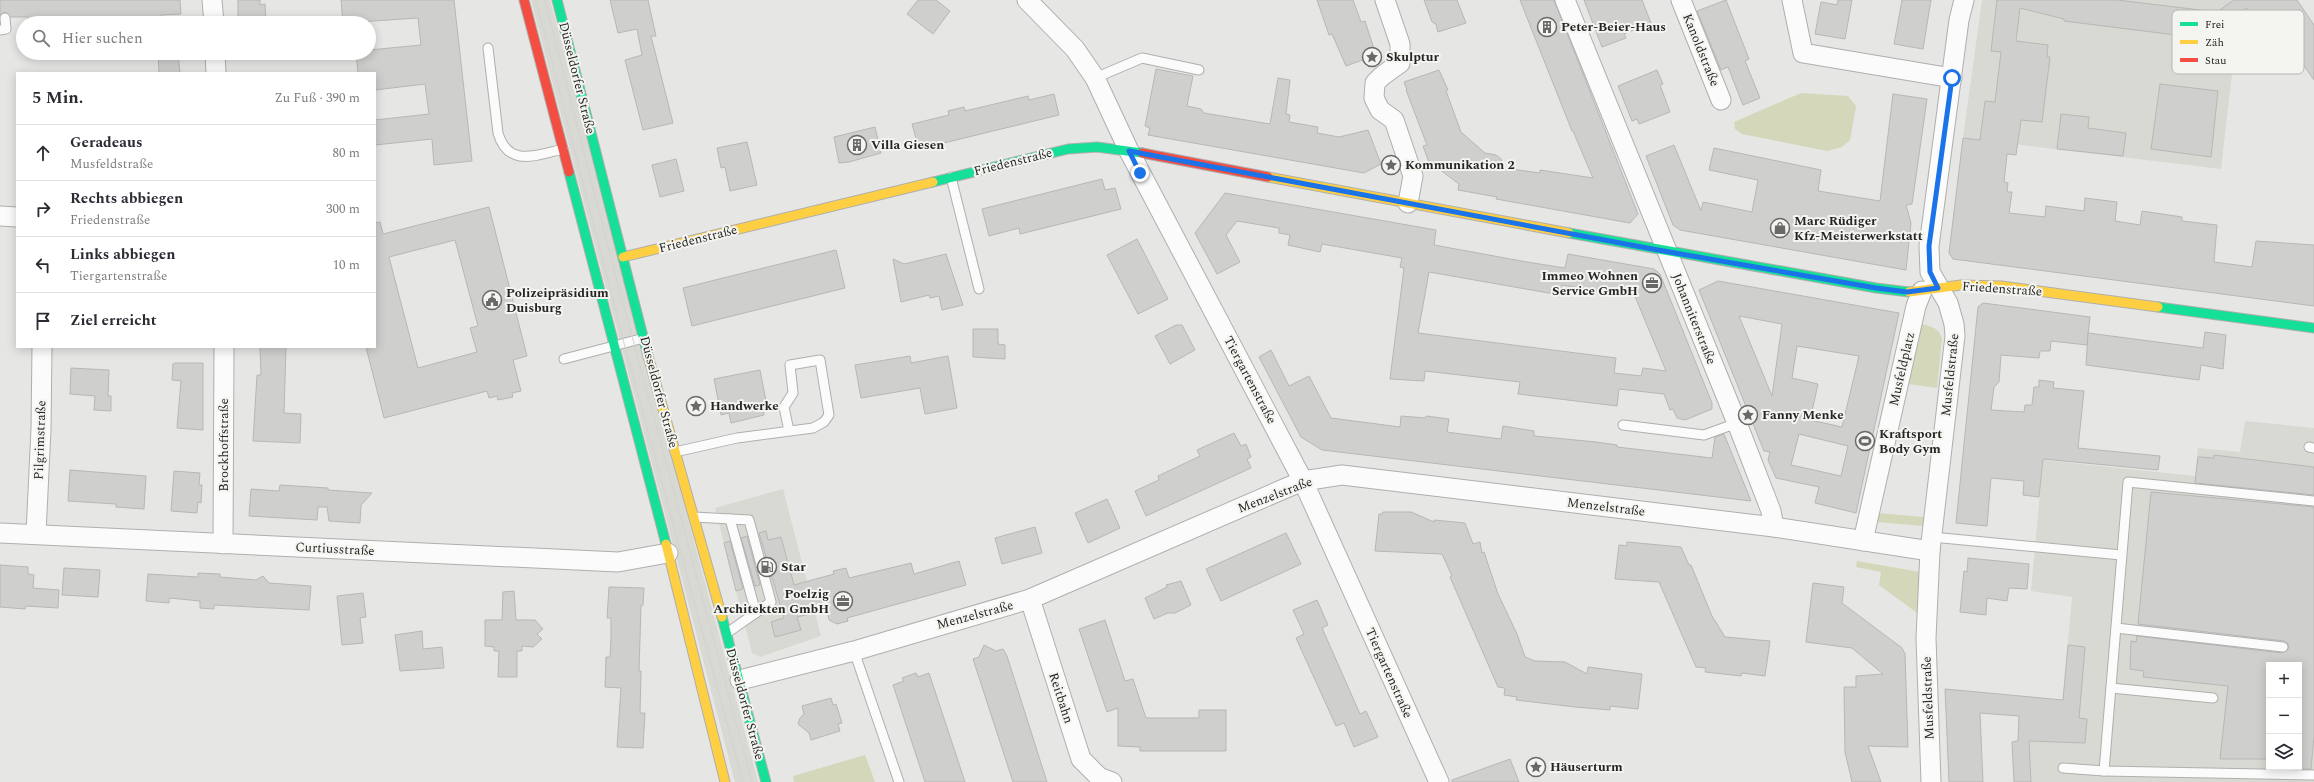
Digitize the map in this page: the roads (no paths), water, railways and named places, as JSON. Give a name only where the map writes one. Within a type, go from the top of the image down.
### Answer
[{"type":"street","points":[[212,0],[213,16]]},
{"type":"street","points":[[524,0],[615,346],[725,782]]},
{"type":"street","name":"Düsseldorfer Straße","points":[[557,0],[644,338],[740,680],[766,782]]},
{"type":"street","name":"Tiergartenstraße","points":[[1027,0],[1075,49],[1096,78],[1129,151],[1304,481],[1438,782]]},
{"type":"street","points":[[1385,0],[1400,44],[1400,63],[1375,83],[1374,98],[1380,110],[1394,120],[1413,176],[1408,203]]},
{"type":"street","name":"Johanniterstraße","points":[[1565,0],[1737,423],[1771,511],[1774,527]]},
{"type":"street","name":"Kanoldstraße","points":[[1680,0],[1721,100]]},
{"type":"street","points":[[1792,0],[1803,53],[1952,78]]},
{"type":"street","name":"Musfeldstraße","points":[[1931,782],[1926,638],[1931,544],[1955,336],[1954,324],[1948,303],[1930,290],[1929,246],[1959,20],[1964,0]]},
{"type":"street","points":[[215,60],[216,72]]},
{"type":"street","name":"Friedenstraße","points":[[623,257],[1068,149],[1097,148],[1129,151],[1667,252],[1876,288],[1930,290],[1960,285],[2001,286],[2314,328]]},
{"type":"street","points":[[0,216],[16,217]]},
{"type":"street","name":"Musfeldplatz","points":[[1863,541],[1916,306],[1930,290]]},
{"type":"street","name":"Pilgrimstraße","points":[[36,534],[41,429],[42,348]]},
{"type":"street","name":"Brockhoffstraße","points":[[223,544],[224,348]]},
{"type":"street","name":"Menzelstraße","points":[[740,680],[854,651],[1030,600],[1304,481],[1342,475],[1774,527],[1863,541],[1931,544]]},
{"type":"street","name":"Curtiusstraße","points":[[0,534],[36,534],[618,562],[668,553]]},
{"type":"street","name":"Reitbahn","points":[[1030,600],[1081,759],[1099,777],[1112,782]]},
{"type":"lane","points":[[0,30],[6,29],[4,18]]},
{"type":"lane","points":[[488,48],[498,133],[502,146],[513,155],[528,156],[563,149]]},
{"type":"lane","points":[[1096,78],[1142,58],[1199,70]]},
{"type":"lane","points":[[951,177],[979,289]]},
{"type":"lane","points":[[564,359],[644,338]]},
{"type":"lane","points":[[675,452],[737,438],[813,428],[824,422],[830,415],[820,360],[790,365],[793,393],[784,407],[789,431]]},
{"type":"lane","points":[[1623,425],[1704,435],[1737,423]]},
{"type":"lane","points":[[2104,771],[2128,482],[2314,501]]},
{"type":"lane","points":[[693,517],[749,520],[771,602],[726,634]]},
{"type":"lane","points":[[730,519],[756,613]]},
{"type":"lane","points":[[1931,544],[2121,556]]},
{"type":"lane","points":[[2116,628],[2283,647]]},
{"type":"lane","points":[[854,651],[899,782]]},
{"type":"lane","points":[[2111,688],[2213,698]]},
{"type":"lane","points":[[2063,768],[2104,771],[2314,775]]},
{"type":"tram line","points":[[536,0],[624,343],[743,782]]},
{"type":"tram line","points":[[545,0],[611,258],[752,782]]},
{"type":"place","name":"Peter-Beier-Haus","points":[[1547,27]]},
{"type":"place","name":"Skulptur","points":[[1372,57]]},
{"type":"place","name":"Villa Giesen","points":[[857,145]]},
{"type":"place","name":"Kommunikation 2","points":[[1391,165]]},
{"type":"place","name":"Marc Rüdiger Kfz-Meisterwerkstatt","points":[[1780,228]]},
{"type":"place","name":"Immeo Wohnen Service GmbH","points":[[1652,283]]},
{"type":"place","name":"Polizeipräsidium Duisburg","points":[[492,300]]},
{"type":"place","name":"Handwerke","points":[[696,406]]},
{"type":"place","name":"Fanny Menke","points":[[1748,415]]},
{"type":"place","name":"Kraftsport Body Gym","points":[[1865,441]]},
{"type":"place","name":"Star","points":[[767,567]]},
{"type":"place","name":"Poelzig Architekten GmbH","points":[[843,601]]},
{"type":"place","name":"Häuserturm","points":[[1536,767]]}]
